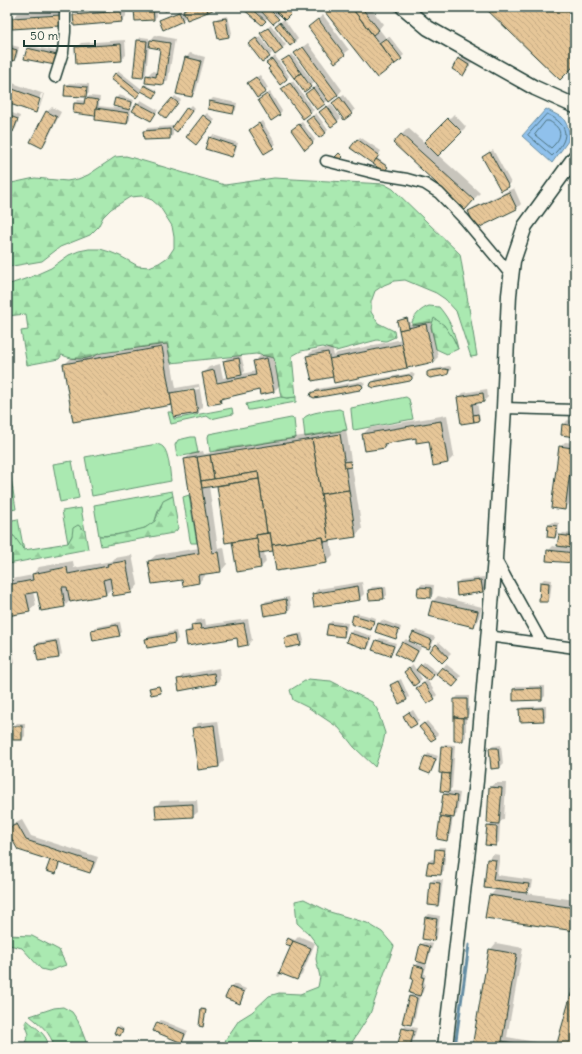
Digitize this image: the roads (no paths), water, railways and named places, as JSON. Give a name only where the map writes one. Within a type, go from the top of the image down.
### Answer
[{"type":"main road","points":[[403,7],[428,28],[535,88],[575,106]]},
{"type":"main road","points":[[445,1047],[476,781],[495,558],[509,295],[513,261],[525,226],[575,157]]},
{"type":"street","points":[[55,77],[63,52],[65,7]]},
{"type":"street","points":[[326,161],[426,184],[439,193],[465,220],[511,275]]},
{"type":"street","points":[[504,408],[575,410]]},
{"type":"street","points":[[495,558],[542,644]]},
{"type":"street","points":[[488,636],[575,648]]},
{"type":"water","points":[[546,109],[563,118],[569,132],[568,141],[552,163],[522,136]]},
{"type":"waterway","points":[[455,1047],[469,945]]}]
